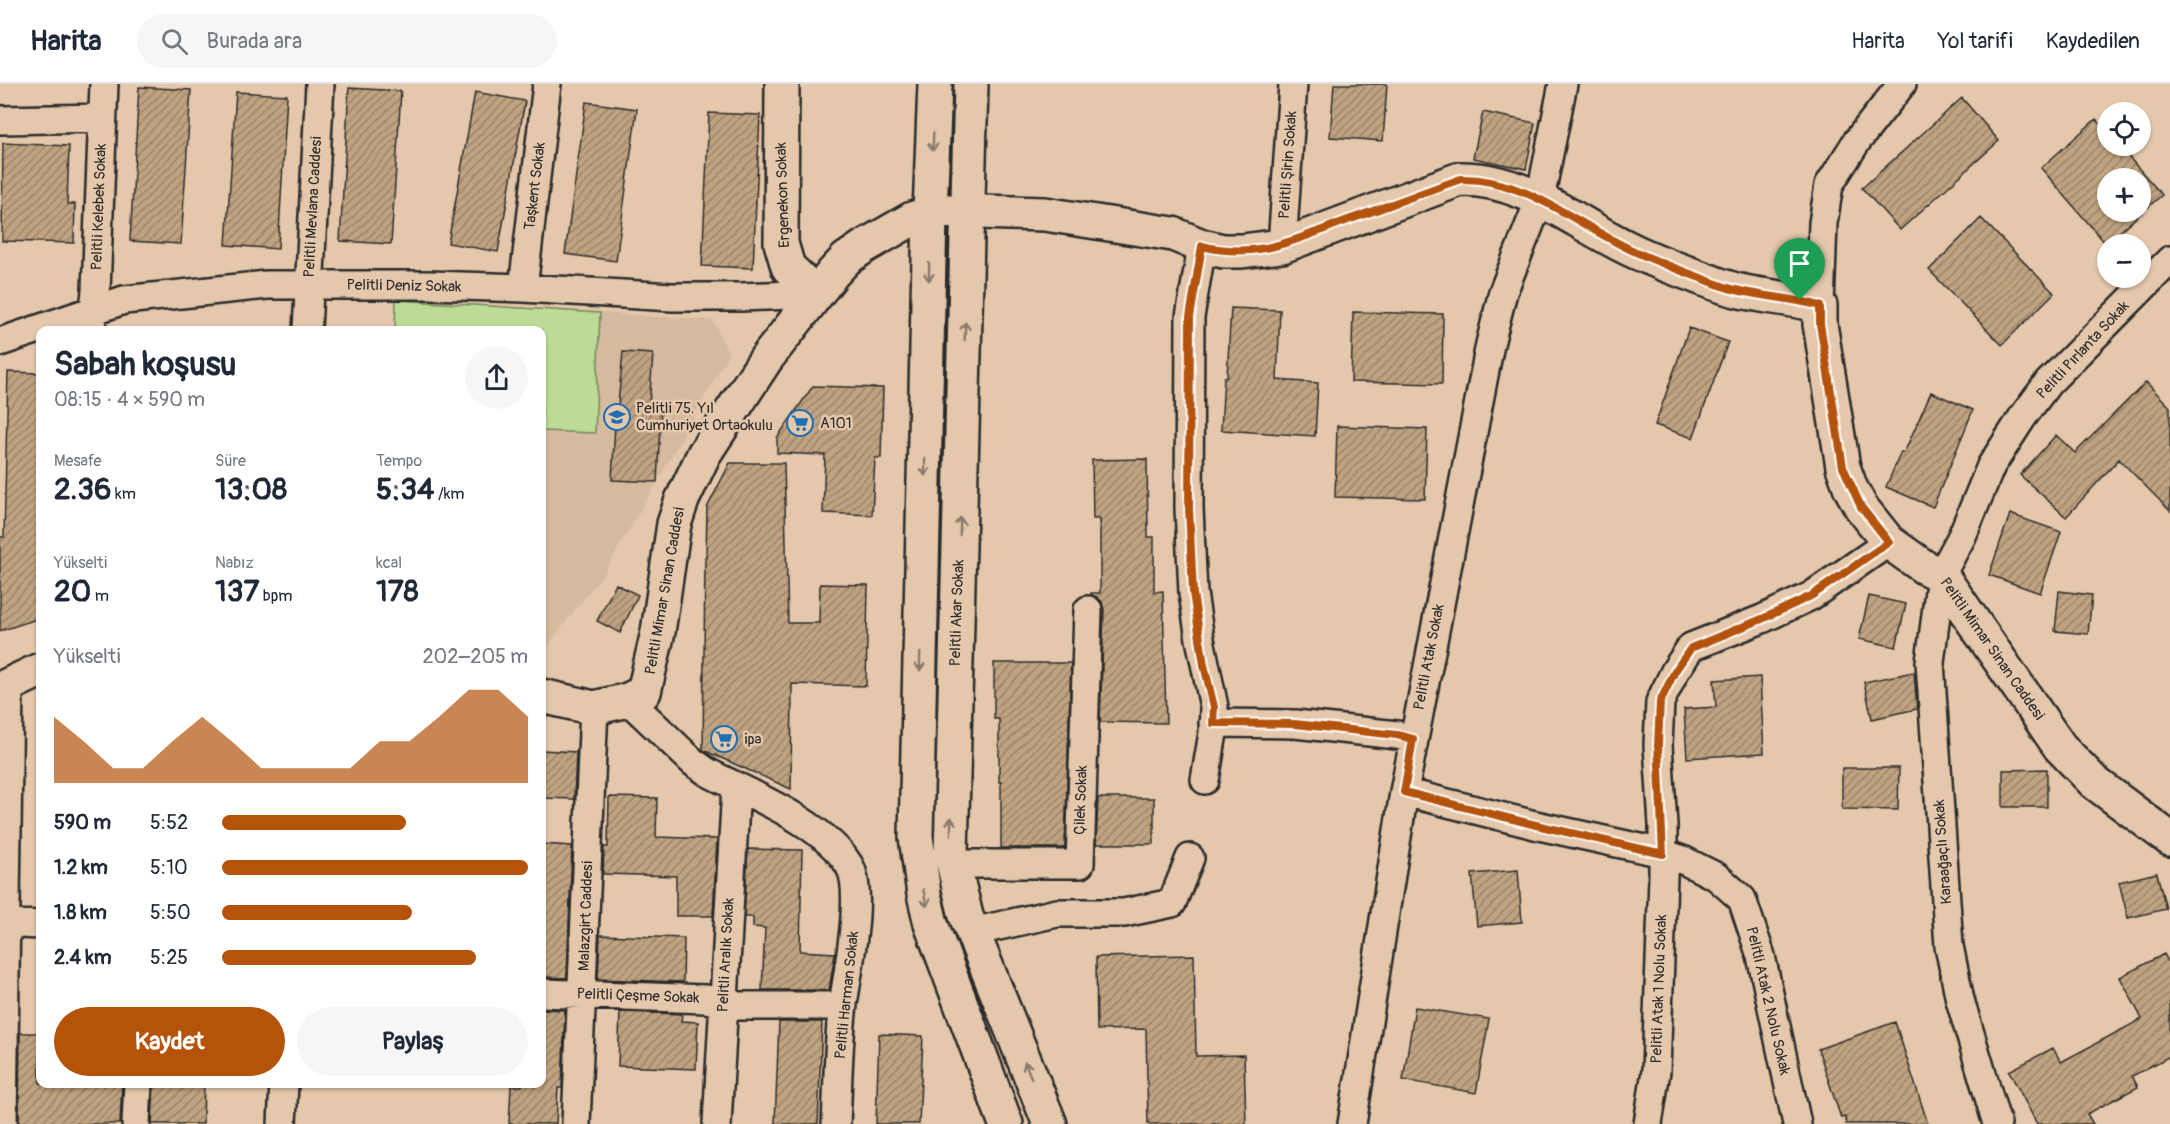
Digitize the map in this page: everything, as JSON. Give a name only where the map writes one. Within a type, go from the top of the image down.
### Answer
[{"type":"street","name":"Pelitli Kelebek Sokak","points":[[93,321],[104,84]]},
{"type":"street","name":"Pelitli Mevlana Caddesi","points":[[307,326],[320,84]]},
{"type":"street","name":"Taşkent Sokak","points":[[523,288],[547,84]]},
{"type":"street","name":"Ergenekon Sokak","points":[[782,84],[781,243],[789,267],[816,294]]},
{"type":"street","points":[[935,84],[916,837],[924,894],[932,924],[1006,1124]]},
{"type":"street","name":"Pelitli Akar Sokak","points":[[971,84],[951,854],[972,932],[1050,1124]]},
{"type":"street","name":"Pelitli Şirin Sokak","points":[[1282,246],[1293,84]]},
{"type":"street","name":"Pelitli Atak Sokak","points":[[1352,1124],[1413,739],[1495,323],[1503,292],[1540,199],[1563,84]]},
{"type":"street","points":[[1820,306],[1823,222],[1829,185],[1857,141],[1897,86]]},
{"type":"street","points":[[0,120],[102,118]]},
{"type":"street","name":"Pelitli Mimar Sinan Caddesi","points":[[628,700],[644,692],[648,682],[674,524],[682,500],[704,454],[766,359],[816,294],[846,259],[865,246],[912,219],[930,213],[969,212],[1045,214],[1173,234],[1202,246],[1223,251],[1242,251],[1282,246],[1461,179],[1480,179],[1502,184],[1540,199],[1635,252],[1720,286],[1749,294],[1800,300],[1820,306],[1820,324],[1843,467],[1861,507],[1889,542],[1924,567],[1941,575],[2060,747],[2094,782],[2170,839]]},
{"type":"street","points":[[1202,246],[1190,317],[1189,508],[1193,593],[1204,665],[1214,707],[1204,780]]},
{"type":"street","name":"Pelitli Pırlanta Sokak","points":[[1941,575],[1962,536],[1991,466],[2022,418],[2048,383],[2170,260]]},
{"type":"street","name":"Pelitli Deniz Sokak","points":[[71,326],[93,321],[124,300],[267,285],[429,285],[672,297],[816,294]]},
{"type":"street","name":"Pelitli Deniz Sokak","points":[[0,342],[36,334]]},
{"type":"street","name":"Pelitli Atak 1 Nolu Sokak","points":[[1648,1124],[1656,1071],[1663,854],[1658,745],[1660,702],[1675,671],[1691,648],[1811,596],[1889,542]]},
{"type":"street","name":"Karaağaçlı Sokak","points":[[1941,575],[1930,662],[1949,946],[1959,1000],[1997,1124]]},
{"type":"street","name":"Çilek Sokak","points":[[954,864],[1080,864],[1088,610]]},
{"type":"street","points":[[3,1124],[5,687],[36,672]]},
{"type":"street","points":[[546,697],[594,708],[628,700],[693,762],[736,787]]},
{"type":"street","name":"Malazgirt Caddesi","points":[[576,1124],[594,708]]},
{"type":"street","points":[[1213,723],[1295,724],[1397,735],[1413,739]]},
{"type":"street","name":"Pelitli Harman Sokak","points":[[736,787],[814,829],[837,849],[851,867],[854,922],[843,1006],[836,1124]]},
{"type":"street","name":"Pelitli Aralık Sokak","points":[[717,1124],[736,787]]},
{"type":"street","points":[[1404,792],[1663,854]]},
{"type":"street","name":"Pelitli Atak 2 Nolu Sokak","points":[[1663,854],[1685,861],[1717,877],[1742,899],[1761,956],[1797,1124]]},
{"type":"street","points":[[972,932],[1057,913],[1124,913],[1172,903],[1190,858]]},
{"type":"street","points":[[3,923],[36,925]]},
{"type":"street","name":"Pelitli Çeşme Sokak","points":[[546,993],[706,999],[739,1006],[843,1006]]},
{"type":"street","points":[[136,1124],[138,1088]]},
{"type":"street","points":[[282,1124],[284,1088]]},
{"type":"shaded area","name":"Pelitli 75. Yıl Cumhuriyet Ortaokulu","points":[[396,300],[712,320],[729,353],[602,576],[546,648],[546,326],[395,326]]},
{"type":"green space","points":[[396,300],[600,313],[595,433],[546,431],[546,326],[395,326]]},
{"type":"building","points":[[1334,84],[1387,84],[1383,141],[1330,137]]},
{"type":"building","points":[[139,87],[191,90],[181,244],[130,241]]},
{"type":"building","points":[[349,88],[401,91],[391,244],[340,241]]},
{"type":"building","points":[[236,92],[287,95],[278,249],[226,245]]},
{"type":"building","points":[[475,92],[525,101],[498,252],[448,243]]},
{"type":"building","points":[[1962,98],[1999,141],[1900,230],[1862,188]]},
{"type":"building","points":[[586,102],[637,109],[616,261],[565,254]]},
{"type":"building","points":[[1483,112],[1535,123],[1526,169],[1473,158]]},
{"type":"building","points":[[709,113],[760,115],[753,268],[702,266]]},
{"type":"building","points":[[2096,119],[2097,156],[2128,156],[2138,168],[2097,168],[2097,222],[2131,222],[2117,234],[2097,234],[2041,168]]},
{"type":"building","points":[[3,143],[69,146],[67,204],[75,204],[74,243],[2,241]]},
{"type":"building","points":[[2151,182],[2162,195],[2151,205]]},
{"type":"building","points":[[1981,218],[2054,293],[2002,345],[1929,270]]},
{"type":"building","points":[[1231,308],[1280,310],[1277,380],[1318,383],[1315,436],[1221,430]]},
{"type":"building","points":[[1353,312],[1443,314],[1442,384],[1351,382]]},
{"type":"building","points":[[1689,328],[1728,342],[1693,438],[1655,425]]},
{"type":"building","points":[[623,352],[653,354],[649,406],[661,407],[657,482],[612,480],[616,405],[618,405]]},
{"type":"building","points":[[8,372],[36,373],[36,619],[0,631],[0,537],[4,537]]},
{"type":"building","points":[[2146,382],[2170,407],[2170,511],[2119,459],[2066,517],[2020,475],[2056,435],[2075,453]]},
{"type":"building","points":[[813,386],[883,388],[881,458],[875,458],[872,515],[823,513],[825,455],[777,453],[777,438]]},
{"type":"building","points":[[1931,392],[1973,410],[1933,507],[1886,487]]},
{"type":"building","points":[[1337,426],[1427,429],[1425,499],[1335,497]]},
{"type":"building","points":[[1147,459],[1148,537],[1154,537],[1154,592],[1163,591],[1166,723],[1100,722],[1104,610],[1102,602],[1091,595],[1091,593],[1100,593],[1100,519],[1093,519],[1092,460]]},
{"type":"building","points":[[730,463],[784,463],[788,623],[819,623],[820,584],[868,585],[866,686],[792,684],[791,789],[703,750],[707,508]]},
{"type":"building","points":[[2010,514],[2061,532],[2040,593],[1989,575]]},
{"type":"building","points":[[616,584],[638,595],[620,633],[597,621]]},
{"type":"building","points":[[2059,591],[2092,595],[2088,634],[2055,631]]},
{"type":"building","points":[[1869,596],[1906,604],[1896,647],[1859,639]]},
{"type":"building","points":[[994,663],[1071,663],[1065,848],[1001,848],[999,719],[994,719]]},
{"type":"building","points":[[1914,672],[1917,709],[1872,719],[1864,682]]},
{"type":"building","points":[[1760,677],[1764,753],[1687,758],[1684,709],[1716,707],[1714,680]]},
{"type":"building","points":[[546,750],[576,752],[574,799],[546,798]]},
{"type":"building","points":[[1842,768],[1899,768],[1898,810],[1842,809]]},
{"type":"building","points":[[2047,769],[2047,807],[2003,807],[2003,770]]},
{"type":"building","points":[[609,797],[657,798],[656,837],[717,839],[713,916],[676,916],[676,876],[603,874],[604,847],[608,847]]},
{"type":"building","points":[[1098,798],[1154,798],[1154,844],[1096,844]]},
{"type":"building","points":[[546,844],[572,846],[567,978],[546,977]]},
{"type":"building","points":[[748,849],[802,850],[800,951],[835,953],[829,990],[762,990],[765,928],[753,927],[753,917],[744,917]]},
{"type":"building","points":[[1518,870],[1522,922],[1477,926],[1472,874]]},
{"type":"building","points":[[2157,873],[2166,909],[2128,918],[2119,882]]},
{"type":"building","points":[[600,935],[684,938],[683,982],[598,979]]},
{"type":"building","points":[[2164,954],[2170,965],[2170,1056],[2132,1076],[2138,1087],[2087,1114],[2093,1124],[2037,1124],[2009,1071],[2053,1048],[2061,1062],[2142,1019],[2120,977]]},
{"type":"building","points":[[1194,955],[1196,1056],[1244,1055],[1246,1124],[1148,1124],[1146,1029],[1097,1030],[1096,957]]},
{"type":"building","points":[[1415,1007],[1489,1019],[1476,1093],[1403,1080]]},
{"type":"building","points":[[546,1009],[565,1010],[562,1088],[558,1088],[556,1124],[509,1124],[511,1088],[546,1088]]},
{"type":"building","points":[[620,1012],[682,1014],[681,1021],[698,1022],[696,1069],[618,1066]]},
{"type":"building","points":[[779,1022],[822,1022],[818,1124],[775,1124]]},
{"type":"building","points":[[1895,1022],[1928,1124],[1846,1124],[1845,1117],[1841,1118],[1818,1049]]},
{"type":"building","points":[[20,1033],[36,1033],[36,1088],[122,1088],[120,1124],[19,1124]]},
{"type":"building","points":[[879,1034],[923,1036],[919,1124],[876,1124]]},
{"type":"building","points":[[154,1088],[204,1088],[203,1124],[152,1124]]},
{"type":"place","name":"Pelitli 75. Yıl Cumhuriyet Ortaokulu","points":[[617,417]]},
{"type":"place","name":"A101","points":[[800,423]]},
{"type":"place","name":"ipa","points":[[724,739]]},
{"type":"route","points":[[1461,179],[1480,179],[1502,184],[1540,199],[1635,252],[1720,286],[1749,294],[1800,300],[1820,306],[1820,324],[1843,467],[1851,489],[1861,507],[1889,542],[1811,596],[1691,648],[1675,671],[1660,702],[1658,745],[1663,854],[1404,792],[1413,739],[1397,735],[1295,724],[1213,723],[1214,707],[1204,665],[1193,593],[1189,508],[1190,317],[1202,246],[1223,251],[1242,251],[1282,246],[1461,179]]}]
